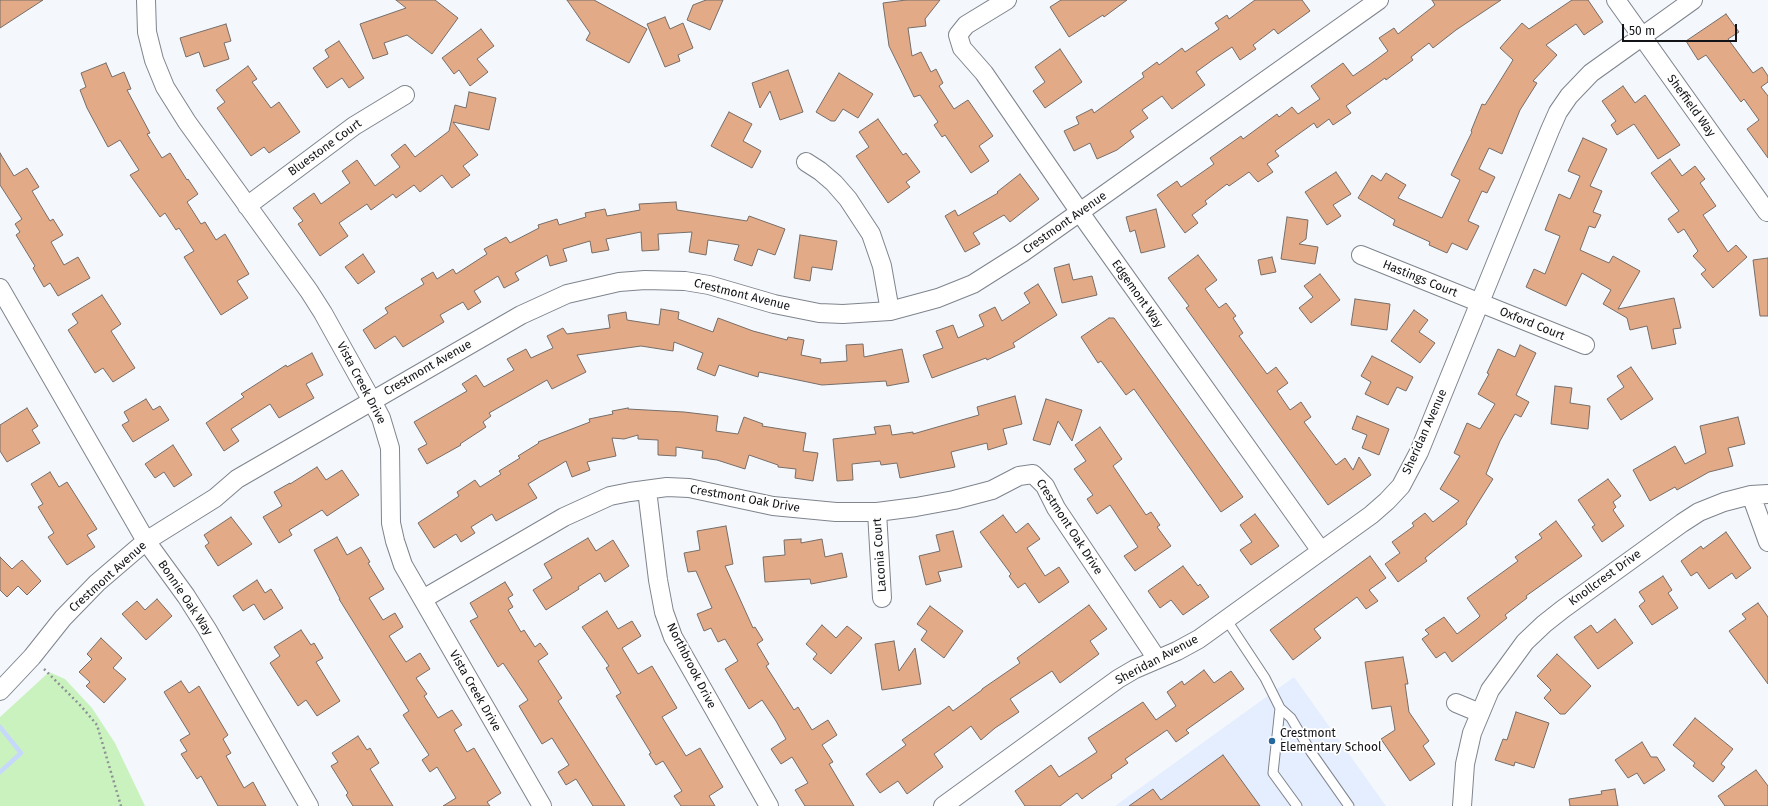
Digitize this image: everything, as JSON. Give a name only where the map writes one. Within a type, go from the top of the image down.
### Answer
[{"type":"street","name":"Vista Creek Drive","points":[[146,0],[147,32],[154,60],[165,87],[187,122],[323,313],[372,401],[384,428],[390,448],[392,470],[390,502],[391,523],[395,542],[403,565],[542,806]]},
{"type":"street","name":"Edgemont Way","points":[[1007,0],[966,25],[958,35],[962,48],[984,73],[1080,213],[1321,551]]},
{"type":"street","name":"Crestmont Avenue","points":[[0,691],[32,657],[63,618],[97,583],[146,541],[215,498],[237,479],[497,328],[546,303],[586,289],[619,282],[645,280],[685,281],[709,285],[774,304],[820,313],[843,314],[890,311],[938,298],[973,284],[1022,253],[1379,0]]},
{"type":"street","name":"Sheffield Way","points":[[1616,0],[1767,212]]},
{"type":"street","name":"Sheridan Avenue","points":[[943,806],[1118,679],[1157,659],[1177,651],[1226,620],[1371,515],[1401,486],[1419,452],[1479,302],[1558,112],[1580,83],[1604,63],[1693,0]]},
{"type":"street","name":"Bluestone Court","points":[[247,206],[354,126],[405,95]]},
{"type":"street","points":[[806,162],[834,183],[848,199],[871,234],[882,266],[890,311]]},
{"type":"street","name":"Hastings Court","points":[[1361,255],[1479,302]]},
{"type":"street","name":"Bonnie Oak Way","points":[[0,288],[146,541],[186,596],[207,629],[309,806]]},
{"type":"street","name":"Oxford Court","points":[[1479,302],[1585,345]]},
{"type":"street","name":"Crestmont Oak Drive","points":[[423,600],[564,517],[589,504],[610,496],[666,487],[689,488],[773,506],[836,512],[877,512],[954,500],[992,490],[1019,476],[1034,474],[1045,486],[1056,508],[1157,659]]},
{"type":"street","name":"Northbrook Drive","points":[[647,490],[658,580],[664,612],[673,637],[768,806]]},
{"type":"street","points":[[1759,495],[1768,542]]},
{"type":"street","name":"Knollcrest Drive","points":[[1462,806],[1465,764],[1472,733],[1490,690],[1526,642],[1549,620],[1694,516],[1724,502],[1759,495]]},
{"type":"street","name":"Laconia Court","points":[[877,512],[882,598]]},
{"type":"street","points":[[1456,703],[1480,713]]},
{"type":"lane","points":[[1226,620],[1265,678],[1280,708],[1291,718],[1311,752],[1349,806]]},
{"type":"lane","points":[[1280,708],[1273,773],[1297,806]]},
{"type":"path","points":[[32,657],[81,706],[97,725],[121,806]]},
{"type":"shaded area","name":"Crestmont Elementary School","points":[[1294,677],[1386,806],[1115,806]]},
{"type":"green space","points":[[49,672],[65,679],[92,708],[115,743],[145,806],[0,806],[0,717]]},
{"type":"building","points":[[0,0],[43,0],[0,28]]},
{"type":"building","points":[[396,0],[435,0],[458,18],[432,54],[407,35],[384,43],[388,54],[373,59],[360,24],[406,8]]},
{"type":"building","points":[[567,0],[594,0],[647,29],[629,63],[586,40],[590,33]]},
{"type":"building","points":[[706,0],[723,0],[710,30],[687,20],[693,5]]},
{"type":"building","points":[[906,0],[940,0],[925,19],[926,26],[908,28],[912,56],[921,52],[931,72],[936,69],[943,83],[939,86],[954,109],[968,100],[993,136],[979,146],[989,161],[971,173],[945,135],[942,137],[934,125],[938,122],[920,95],[914,97],[889,46],[883,3]]},
{"type":"building","points":[[1061,0],[1127,0],[1104,17],[1103,15],[1069,37],[1050,7]]},
{"type":"building","points":[[1255,0],[1302,0],[1310,11],[1278,34],[1274,29],[1253,45],[1256,49],[1240,60],[1232,47],[1214,59],[1196,72],[1205,85],[1172,109],[1162,96],[1142,110],[1148,118],[1130,131],[1134,137],[1117,150],[1097,159],[1090,143],[1074,151],[1064,131],[1079,124],[1076,117],[1092,109],[1094,113],[1144,77],[1142,73],[1157,62],[1159,65],[1182,48],[1185,52],[1219,29],[1215,23],[1227,15],[1229,19]]},
{"type":"building","points":[[1432,0],[1501,0],[1456,30],[1433,48],[1429,43],[1411,57],[1413,60],[1386,80],[1385,78],[1346,106],[1351,113],[1333,125],[1329,119],[1317,128],[1314,123],[1275,151],[1279,156],[1267,164],[1273,172],[1258,182],[1249,172],[1229,186],[1227,184],[1205,201],[1207,204],[1192,215],[1198,223],[1185,233],[1157,195],[1177,181],[1181,187],[1214,164],[1210,158],[1241,136],[1243,139],[1277,114],[1279,117],[1292,107],[1298,114],[1320,99],[1311,86],[1343,63],[1353,76],[1369,65],[1388,51],[1379,38],[1394,28],[1398,34],[1435,5]]},
{"type":"building","points":[[1572,0],[1588,0],[1603,22],[1584,35],[1576,24],[1546,45],[1557,55],[1533,81],[1537,83],[1520,110],[1502,154],[1489,148],[1479,169],[1495,177],[1487,193],[1482,191],[1468,221],[1479,226],[1467,250],[1452,243],[1447,253],[1429,245],[1430,242],[1393,225],[1395,220],[1358,198],[1372,175],[1381,181],[1386,173],[1406,185],[1398,198],[1442,218],[1460,180],[1451,175],[1472,132],[1471,131],[1482,104],[1485,105],[1513,60],[1500,48],[1522,23],[1529,29]]},
{"type":"building","points":[[1726,14],[1739,32],[1728,39],[1753,73],[1762,67],[1768,76],[1768,82],[1761,87],[1768,96],[1768,158],[1747,129],[1759,120],[1744,99],[1741,102],[1706,55],[1698,60],[1686,41]]},
{"type":"building","points":[[665,17],[670,29],[683,23],[693,48],[678,55],[680,61],[665,67],[647,24]]},
{"type":"building","points":[[226,24],[231,41],[224,43],[229,59],[204,67],[199,52],[186,57],[180,38]]},
{"type":"building","points":[[481,29],[494,46],[477,59],[488,72],[470,86],[459,70],[454,74],[442,58]]},
{"type":"building","points":[[339,41],[364,78],[349,88],[342,78],[327,88],[313,68],[329,57],[325,50]]},
{"type":"building","points":[[1060,49],[1082,82],[1045,108],[1033,91],[1045,82],[1035,67]]},
{"type":"building","points":[[106,63],[112,77],[124,72],[131,89],[127,90],[150,133],[147,134],[162,158],[170,153],[198,194],[187,202],[201,224],[205,222],[216,240],[225,234],[249,274],[237,281],[248,298],[221,315],[184,257],[194,251],[179,228],[176,230],[165,213],[160,217],[130,175],[139,170],[120,140],[108,147],[87,108],[80,90],[86,87],[81,73]]},
{"type":"building","points":[[248,66],[257,79],[252,82],[271,108],[279,102],[300,132],[269,153],[264,147],[251,156],[217,108],[225,102],[216,90]]},
{"type":"building","points":[[788,70],[803,112],[780,120],[770,91],[760,108],[752,83]]},
{"type":"building","points":[[839,73],[873,94],[858,118],[843,109],[835,121],[831,121],[816,112]]},
{"type":"building","points":[[1623,86],[1635,103],[1645,95],[1680,145],[1658,159],[1634,124],[1617,135],[1611,125],[1616,121],[1602,101]]},
{"type":"building","points":[[469,92],[496,98],[489,130],[453,122],[478,155],[463,166],[470,175],[452,188],[442,175],[420,192],[414,185],[396,198],[393,194],[371,210],[367,204],[339,223],[348,236],[320,256],[298,224],[303,221],[293,208],[314,193],[321,204],[350,183],[342,171],[357,160],[375,186],[400,167],[391,155],[405,144],[415,157],[449,131],[455,105],[466,108]]},
{"type":"building","points":[[729,112],[752,124],[743,141],[761,151],[752,168],[711,146]]},
{"type":"building","points":[[878,119],[903,155],[906,153],[920,172],[906,182],[910,187],[888,203],[856,156],[869,147],[859,132]]},
{"type":"building","points":[[1583,138],[1607,149],[1590,186],[1602,191],[1593,212],[1601,215],[1595,228],[1589,226],[1580,250],[1609,263],[1613,256],[1640,271],[1618,309],[1674,298],[1681,328],[1673,329],[1676,344],[1652,349],[1647,326],[1630,330],[1627,318],[1603,304],[1611,290],[1582,273],[1566,306],[1526,287],[1534,269],[1545,274],[1560,236],[1545,230],[1559,194],[1570,199],[1580,176],[1568,171]]},
{"type":"building","points":[[0,153],[14,176],[27,168],[39,187],[32,191],[50,221],[53,219],[63,235],[51,242],[64,265],[78,257],[90,278],[58,296],[50,283],[44,287],[33,268],[35,266],[16,235],[20,232],[15,224],[22,219],[0,185]]},
{"type":"building","points":[[1670,159],[1682,176],[1695,166],[1705,179],[1700,183],[1716,206],[1703,215],[1728,252],[1736,245],[1747,257],[1713,288],[1701,274],[1706,270],[1693,256],[1698,251],[1684,229],[1678,233],[1668,219],[1679,211],[1651,173]]},
{"type":"building","points":[[1336,172],[1351,194],[1333,205],[1341,216],[1327,225],[1305,192]]},
{"type":"building","points":[[1020,174],[1039,199],[1010,222],[1004,215],[973,233],[980,244],[965,252],[945,216],[955,210],[958,216],[998,193],[997,192]]},
{"type":"building","points":[[676,202],[677,210],[747,221],[749,216],[785,229],[775,255],[758,249],[752,266],[734,260],[739,245],[708,240],[706,255],[689,252],[692,232],[658,234],[659,250],[642,251],[641,232],[606,239],[609,250],[592,253],[590,241],[563,249],[567,261],[550,266],[547,255],[515,273],[519,280],[504,288],[498,276],[474,291],[481,302],[468,310],[463,302],[440,315],[444,322],[403,347],[395,336],[375,349],[363,330],[388,313],[385,308],[424,284],[421,279],[433,272],[437,279],[453,269],[456,274],[487,254],[484,249],[506,237],[510,243],[539,228],[538,225],[557,219],[559,225],[586,217],[585,213],[605,209],[607,216],[640,210],[639,204]]},
{"type":"building","points":[[1156,209],[1165,247],[1141,253],[1135,230],[1130,232],[1126,217]]},
{"type":"building","points":[[1287,217],[1308,220],[1306,239],[1299,244],[1318,247],[1315,264],[1281,259]]},
{"type":"building","points":[[800,235],[837,241],[832,270],[812,267],[810,281],[794,278]]},
{"type":"building","points":[[363,254],[375,272],[358,284],[345,267]]},
{"type":"building","points":[[1198,255],[1217,280],[1205,289],[1219,308],[1226,303],[1236,316],[1233,318],[1243,333],[1239,336],[1267,374],[1276,367],[1288,383],[1277,391],[1290,410],[1301,402],[1311,417],[1304,422],[1336,465],[1345,458],[1353,470],[1359,457],[1371,475],[1328,505],[1186,308],[1189,306],[1168,278]]},
{"type":"building","points":[[1272,257],[1276,272],[1261,275],[1258,260]]},
{"type":"building","points":[[1768,258],[1768,316],[1760,316],[1753,260]]},
{"type":"building","points":[[1069,264],[1073,280],[1092,276],[1097,295],[1062,303],[1054,268]]},
{"type":"building","points":[[1320,274],[1340,300],[1311,323],[1299,308],[1313,297],[1304,286]]},
{"type":"building","points":[[1038,284],[1057,315],[1013,343],[1015,347],[987,360],[986,358],[932,378],[923,355],[943,348],[936,331],[953,325],[958,338],[984,326],[979,315],[995,307],[1002,321],[1030,303],[1024,293]]},
{"type":"building","points":[[102,295],[121,324],[111,331],[135,368],[113,382],[103,368],[95,373],[68,330],[78,323],[72,314]]},
{"type":"building","points":[[1355,299],[1390,304],[1387,330],[1351,325]]},
{"type":"building","points":[[661,309],[679,312],[678,319],[713,332],[718,318],[753,331],[787,340],[788,337],[804,340],[801,355],[821,359],[820,363],[847,361],[846,345],[863,344],[864,357],[902,349],[909,382],[887,386],[886,381],[822,385],[759,372],[758,377],[719,365],[715,376],[697,369],[703,353],[674,342],[673,351],[641,346],[577,355],[586,372],[552,389],[547,380],[489,413],[491,416],[483,422],[486,427],[460,444],[461,445],[427,464],[418,449],[427,444],[414,422],[467,391],[462,384],[476,375],[484,387],[514,370],[507,359],[526,349],[531,358],[553,348],[547,336],[563,328],[567,334],[610,328],[608,315],[626,312],[627,320],[659,325]]},
{"type":"building","points":[[1414,310],[1428,320],[1419,332],[1435,343],[1420,363],[1391,341]]},
{"type":"building","points":[[1109,318],[1114,318],[1243,497],[1221,512],[1134,389],[1126,395],[1101,361],[1098,363],[1081,337]]},
{"type":"building","points":[[1520,345],[1536,353],[1516,395],[1529,402],[1521,417],[1515,414],[1500,441],[1486,474],[1493,479],[1466,522],[1467,524],[1425,558],[1427,561],[1398,582],[1385,564],[1400,553],[1392,542],[1414,526],[1412,523],[1425,513],[1433,522],[1459,501],[1440,489],[1460,456],[1454,453],[1467,423],[1480,429],[1495,404],[1478,394],[1489,374],[1487,373],[1498,349],[1515,357]]},
{"type":"building","points":[[312,353],[323,375],[306,384],[314,398],[279,418],[270,404],[231,429],[239,441],[224,451],[206,423],[244,397],[241,394],[286,365],[287,367]]},
{"type":"building","points":[[1372,356],[1413,377],[1406,391],[1397,387],[1388,405],[1365,394],[1371,382],[1361,376]]},
{"type":"building","points":[[1631,367],[1653,399],[1621,420],[1607,399],[1624,387],[1617,376]]},
{"type":"building","points":[[1555,386],[1572,388],[1570,403],[1590,406],[1588,429],[1551,424]]},
{"type":"building","points":[[1015,396],[1022,424],[1003,429],[1007,444],[988,450],[987,443],[951,452],[955,467],[900,478],[897,463],[881,465],[880,461],[852,464],[853,480],[837,481],[833,439],[876,434],[874,427],[890,425],[892,435],[913,432],[913,434],[979,415],[977,407]]},
{"type":"building","points":[[146,399],[153,410],[160,406],[169,420],[133,442],[122,425],[129,421],[124,412]]},
{"type":"building","points":[[1046,399],[1082,410],[1072,441],[1058,421],[1050,445],[1033,440]]},
{"type":"building","points":[[27,408],[38,426],[32,430],[40,443],[7,462],[0,451],[0,425]]},
{"type":"building","points":[[628,408],[718,416],[716,431],[738,434],[744,417],[763,424],[762,426],[806,433],[803,451],[818,453],[813,481],[795,478],[796,469],[778,467],[778,465],[749,455],[745,469],[717,460],[702,458],[703,451],[676,447],[676,456],[658,455],[658,440],[638,439],[638,435],[624,439],[612,438],[616,456],[587,462],[590,470],[572,477],[566,461],[528,484],[537,498],[496,521],[492,514],[471,527],[475,533],[461,542],[456,534],[434,548],[418,523],[459,496],[457,492],[475,480],[480,487],[501,474],[499,471],[520,458],[518,456],[539,443],[538,442],[590,422],[589,419],[613,414],[612,411]]},
{"type":"building","points":[[1357,416],[1389,429],[1379,455],[1362,448],[1367,435],[1352,429]]},
{"type":"building","points":[[1738,417],[1745,444],[1728,448],[1733,466],[1709,472],[1677,490],[1675,487],[1650,501],[1633,470],[1675,446],[1685,464],[1706,453],[1700,426]]},
{"type":"building","points":[[1100,427],[1122,459],[1113,466],[1146,515],[1151,512],[1160,525],[1157,527],[1171,546],[1135,571],[1124,556],[1138,547],[1110,505],[1097,514],[1087,499],[1093,495],[1074,469],[1086,461],[1075,445]]},
{"type":"building","points":[[173,445],[192,475],[174,487],[164,472],[155,478],[145,464]]},
{"type":"building","points":[[317,467],[326,480],[342,470],[359,495],[327,516],[322,510],[289,530],[292,535],[279,543],[263,517],[282,506],[274,492]]},
{"type":"building","points":[[50,472],[59,487],[67,482],[97,529],[87,535],[95,547],[67,565],[48,537],[54,533],[38,507],[43,504],[31,484]]},
{"type":"building","points":[[1608,479],[1621,496],[1613,502],[1616,507],[1613,510],[1624,526],[1602,542],[1592,527],[1595,525],[1578,500]]},
{"type":"building","points":[[1255,514],[1279,546],[1251,565],[1240,550],[1252,542],[1240,525]]},
{"type":"building","points":[[1003,515],[1016,533],[1028,523],[1040,539],[1027,548],[1045,576],[1059,567],[1069,582],[1039,603],[1025,583],[1018,588],[1009,576],[1011,574],[980,532]]},
{"type":"building","points":[[231,517],[252,544],[218,566],[205,546],[209,543],[204,535]]},
{"type":"building","points":[[1556,521],[1582,556],[1526,596],[1527,598],[1505,615],[1507,618],[1452,662],[1445,652],[1436,658],[1422,639],[1429,634],[1425,630],[1444,617],[1457,634],[1477,619],[1480,616],[1467,598],[1518,561],[1515,557],[1542,538],[1539,534]]},
{"type":"building","points":[[726,526],[733,564],[725,566],[753,628],[755,627],[763,640],[757,644],[769,664],[766,666],[794,710],[798,707],[812,730],[828,720],[837,735],[822,745],[833,762],[829,764],[854,806],[805,806],[795,790],[808,783],[792,757],[781,764],[771,749],[786,739],[776,721],[762,700],[749,709],[725,669],[738,661],[725,639],[718,642],[711,628],[704,631],[697,614],[712,608],[696,571],[688,572],[684,553],[700,550],[697,531]]},
{"type":"building","points":[[953,531],[962,567],[938,572],[941,581],[926,585],[919,556],[940,551],[936,535]]},
{"type":"building","points":[[1726,532],[1751,568],[1736,579],[1732,573],[1709,589],[1697,572],[1691,576],[1681,561],[1701,546],[1703,549]]},
{"type":"building","points":[[337,537],[347,555],[361,547],[370,562],[368,563],[384,589],[369,598],[383,620],[395,613],[403,627],[389,636],[406,662],[420,653],[430,669],[416,678],[427,694],[424,696],[438,718],[452,710],[462,725],[454,730],[467,752],[474,748],[501,793],[487,802],[490,806],[443,806],[456,798],[437,767],[430,772],[422,760],[429,755],[403,715],[409,711],[339,599],[314,550]]},
{"type":"building","points":[[588,538],[596,551],[613,540],[629,566],[605,582],[600,573],[578,587],[579,589],[546,610],[533,590],[552,578],[544,564]]},
{"type":"building","points":[[801,539],[801,543],[822,539],[825,557],[842,553],[847,577],[811,584],[810,579],[765,582],[763,557],[785,555],[784,540]]},
{"type":"building","points":[[1370,556],[1386,578],[1369,590],[1378,601],[1366,609],[1357,597],[1314,629],[1321,638],[1293,660],[1270,630]]},
{"type":"building","points":[[0,557],[12,569],[22,560],[41,581],[27,595],[18,586],[7,597],[0,590]]},
{"type":"building","points":[[1183,566],[1198,586],[1200,584],[1209,597],[1183,615],[1171,600],[1160,608],[1148,591]]},
{"type":"building","points":[[1663,576],[1672,590],[1668,593],[1678,608],[1652,625],[1639,606],[1645,601],[1639,592]]},
{"type":"building","points":[[257,580],[265,593],[271,589],[283,608],[264,620],[254,604],[243,611],[233,596]]},
{"type":"building","points":[[505,582],[513,595],[508,598],[513,607],[508,610],[521,632],[524,630],[535,647],[540,643],[548,654],[538,661],[562,698],[558,701],[625,806],[593,806],[576,779],[566,785],[558,772],[569,765],[552,738],[542,744],[519,706],[528,700],[503,663],[498,667],[470,621],[478,617],[470,603]]},
{"type":"building","points":[[157,599],[172,616],[146,640],[122,614],[137,601],[145,610]]},
{"type":"building","points":[[1758,603],[1768,617],[1768,684],[1729,631],[1746,619],[1742,614]]},
{"type":"building","points":[[1089,605],[1107,629],[1090,641],[1099,654],[1060,683],[1052,671],[1010,699],[1019,712],[995,728],[981,740],[971,726],[934,754],[943,767],[907,794],[898,781],[880,793],[866,774],[906,745],[902,740],[949,706],[953,711],[1020,663],[1017,658]]},
{"type":"building","points":[[930,606],[963,631],[944,658],[921,640],[927,631],[917,624]]},
{"type":"building","points":[[607,611],[618,629],[632,621],[641,636],[622,648],[638,674],[652,666],[677,708],[662,717],[686,756],[700,748],[723,787],[709,796],[715,806],[681,806],[674,796],[682,791],[663,761],[656,765],[649,754],[651,753],[616,696],[621,693],[606,668],[609,666],[582,627]]},
{"type":"building","points":[[1615,619],[1633,643],[1598,669],[1574,637],[1591,625],[1597,633]]},
{"type":"building","points":[[822,625],[836,638],[847,626],[862,638],[831,674],[813,659],[817,654],[806,644]]},
{"type":"building","points":[[301,630],[311,645],[314,643],[323,658],[316,662],[340,701],[317,716],[306,700],[298,706],[270,663],[280,656],[274,647]]},
{"type":"building","points":[[101,638],[122,658],[113,668],[126,679],[104,703],[86,686],[90,682],[79,672],[92,659],[87,654]]},
{"type":"building","points":[[894,641],[899,671],[915,648],[921,684],[882,690],[875,644]]},
{"type":"building","points":[[1557,654],[1591,686],[1565,714],[1560,714],[1544,698],[1551,690],[1537,676]]},
{"type":"building","points":[[1403,657],[1408,684],[1405,684],[1409,712],[1429,741],[1423,746],[1435,764],[1410,781],[1381,739],[1395,730],[1391,706],[1372,709],[1365,662]]},
{"type":"building","points":[[1204,670],[1214,683],[1231,671],[1244,689],[1186,730],[1189,733],[1176,742],[1167,730],[1125,759],[1128,763],[1111,775],[1112,778],[1082,799],[1077,793],[1060,806],[1025,806],[1015,791],[1051,765],[1059,777],[1097,752],[1088,738],[1143,702],[1156,720],[1176,706],[1167,692],[1182,681],[1184,685]]},
{"type":"building","points":[[181,681],[189,693],[199,686],[228,735],[223,739],[231,753],[226,756],[244,788],[253,782],[266,806],[218,806],[201,776],[197,779],[181,754],[187,751],[180,740],[190,734],[164,692]]},
{"type":"building","points":[[1516,712],[1549,723],[1534,768],[1515,762],[1514,766],[1495,760],[1503,739],[1507,740]]},
{"type":"building","points":[[1695,718],[1733,749],[1721,764],[1725,767],[1713,782],[1693,766],[1695,763],[1673,745]]},
{"type":"building","points":[[358,736],[367,750],[370,748],[379,763],[370,769],[393,806],[353,806],[346,795],[348,793],[331,766],[338,762],[332,753]]},
{"type":"building","points":[[1642,742],[1651,757],[1657,757],[1665,770],[1644,784],[1637,773],[1628,778],[1615,760]]},
{"type":"building","points":[[1223,755],[1260,806],[1129,806],[1153,789],[1161,800]]},
{"type":"building","points":[[1756,770],[1768,786],[1768,806],[1725,806],[1718,796]]},
{"type":"building","points":[[1615,789],[1618,806],[1570,806],[1569,799],[1602,794],[1601,791]]},
{"type":"waterway","points":[[0,727],[21,753],[0,772]]},
{"type":"place","name":"Crestmont Elementary School","points":[[1272,741]]}]
